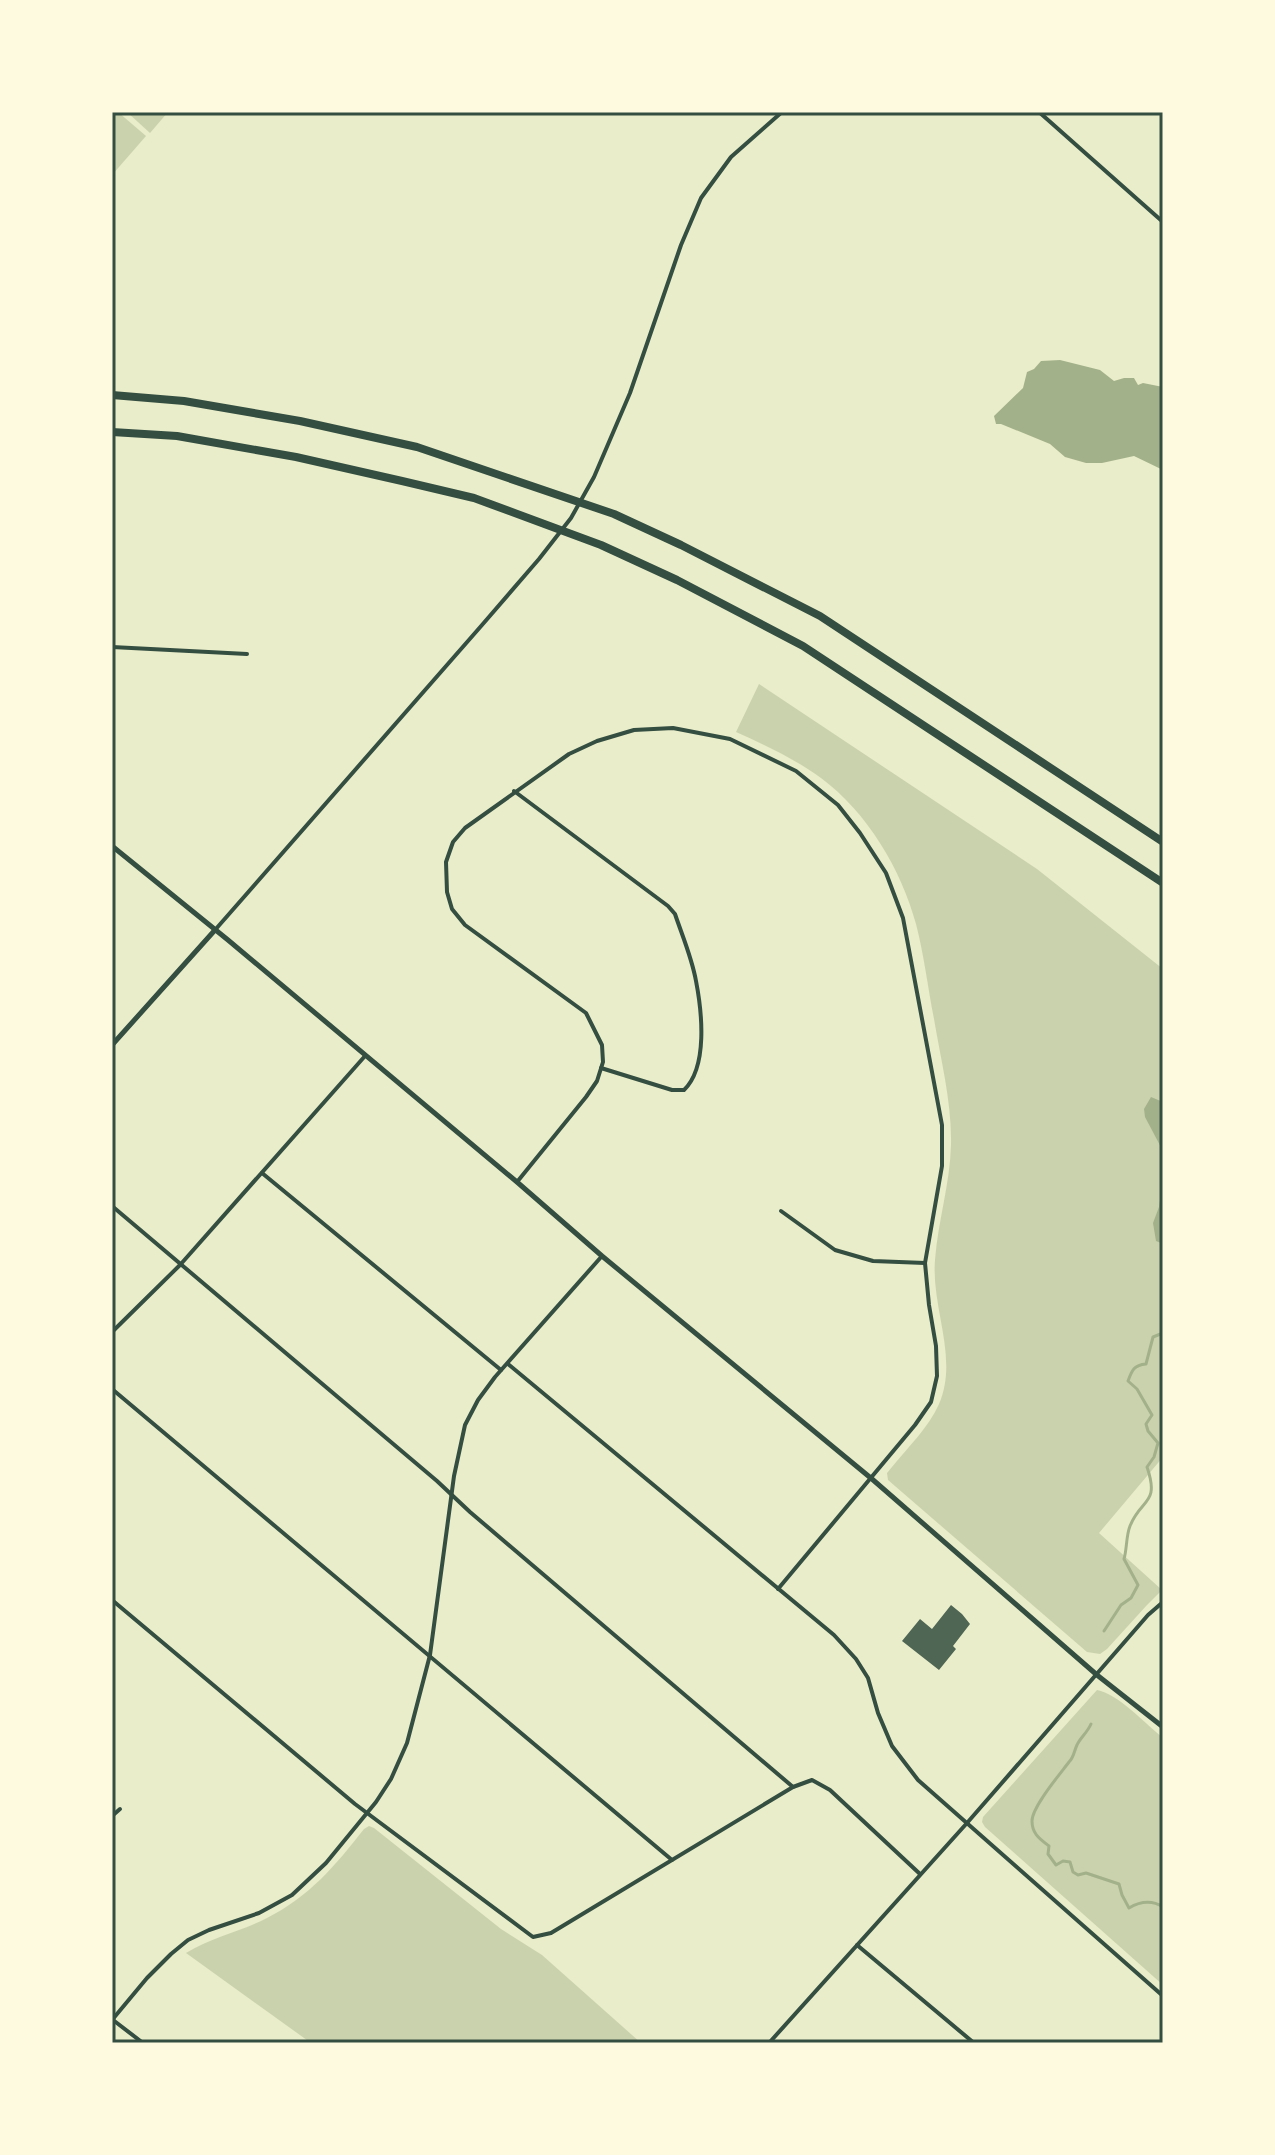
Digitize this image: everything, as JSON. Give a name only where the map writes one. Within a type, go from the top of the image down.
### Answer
[{"type":"highway","points":[[112,395],[198,403],[300,421],[417,447],[614,514],[820,616],[1163,842]]},
{"type":"highway","points":[[112,432],[177,436],[296,457],[402,481],[474,498],[601,545],[677,580],[803,646],[1163,883]]},
{"type":"street","points":[[112,1045],[539,559],[571,518],[594,477],[630,393],[681,245],[701,198],[731,157],[782,112]]},
{"type":"street","points":[[1039,112],[1163,222]]},
{"type":"street","points":[[112,647],[247,654]]},
{"type":"street","points":[[517,1182],[597,1081],[603,1062],[602,1045],[586,1013],[465,925],[452,909],[447,892],[446,862],[453,842],[465,828],[569,754],[597,741],[634,730],[673,728],[730,739],[796,771],[838,805],[886,873],[904,926],[942,1125],[942,1166],[925,1263],[936,1346],[937,1376],[931,1402],[872,1479],[778,1589]]},
{"type":"street","points":[[514,791],[668,906],[675,914],[696,980],[702,1045],[692,1082],[684,1090],[672,1090],[601,1068]]},
{"type":"street","points":[[112,846],[872,1479],[1097,1675],[1163,1727]]},
{"type":"street","points":[[112,1332],[180,1265],[365,1056]]},
{"type":"street","points":[[262,1173],[502,1371]]},
{"type":"street","points":[[112,1206],[793,1787]]},
{"type":"street","points":[[781,1211],[835,1250],[873,1261],[925,1263]]},
{"type":"street","points":[[143,2043],[112,2020],[147,1978],[188,1940],[259,1913],[292,1895],[326,1863],[391,1779],[407,1743],[430,1655],[454,1476],[465,1425],[478,1400],[602,1256]]},
{"type":"street","points":[[508,1364],[834,1635],[868,1678],[892,1746],[918,1780],[1163,1996]]},
{"type":"street","points":[[112,1389],[672,1860]]},
{"type":"street","points":[[112,1600],[367,1813],[533,1937],[551,1933],[793,1787],[812,1780],[830,1790],[920,1874]]},
{"type":"street","points":[[769,2043],[1148,1615],[1163,1602]]},
{"type":"street","points":[[112,1816],[120,1809]]},
{"type":"street","points":[[857,1945],[974,2043]]},
{"type":"shaded area","points":[[112,112],[118,112],[146,136],[112,175]]},
{"type":"shaded area","points":[[127,112],[168,112],[150,133]]},
{"type":"shaded area","points":[[1060,360],[1100,370],[1114,381],[1134,378],[1138,385],[1163,387],[1163,470],[1134,456],[1086,463],[1065,457],[1050,444],[996,424],[994,416],[1023,388],[1027,372],[1041,361]]},
{"type":"shaded area","points":[[759,684],[1037,869],[1163,969],[1163,1457],[1099,1533],[1162,1590],[1100,1654],[1087,1652],[888,1480],[887,1473],[935,1412],[944,1387],[945,1351],[935,1260],[951,1145],[946,1082],[919,936],[901,883],[880,843],[838,792],[801,765],[736,732]]},
{"type":"shaded area","points":[[1151,1097],[1163,1102],[1163,1151],[1145,1117],[1144,1109]]},
{"type":"shaded area","points":[[1163,1180],[1163,1244],[1156,1241],[1153,1223]]},
{"type":"shaded area","points":[[1097,1690],[1122,1703],[1163,1738],[1163,1985],[982,1822],[983,1817]]},
{"type":"shaded area","points":[[369,1826],[501,1929],[542,1955],[641,2043],[311,2043],[186,1953],[267,1918],[296,1900],[321,1879]]},
{"type":"building","points":[[951,1605],[970,1624],[939,1670],[902,1641],[920,1619],[932,1629]]},
{"type":"waterway","points":[[1163,1277],[1163,1295]]},
{"type":"waterway","points":[[1104,1631],[1138,1585],[1124,1559],[1130,1526],[1150,1495],[1147,1467],[1158,1443],[1146,1424],[1152,1415],[1137,1389],[1128,1381],[1134,1369],[1146,1364],[1153,1337],[1163,1333]]},
{"type":"waterway","points":[[1091,1724],[1078,1742],[1071,1760],[1033,1815],[1033,1829],[1049,1846],[1048,1854],[1056,1865],[1063,1861],[1070,1862],[1073,1872],[1078,1875],[1086,1873],[1119,1884],[1129,1908],[1146,1902],[1163,1907]]}]
